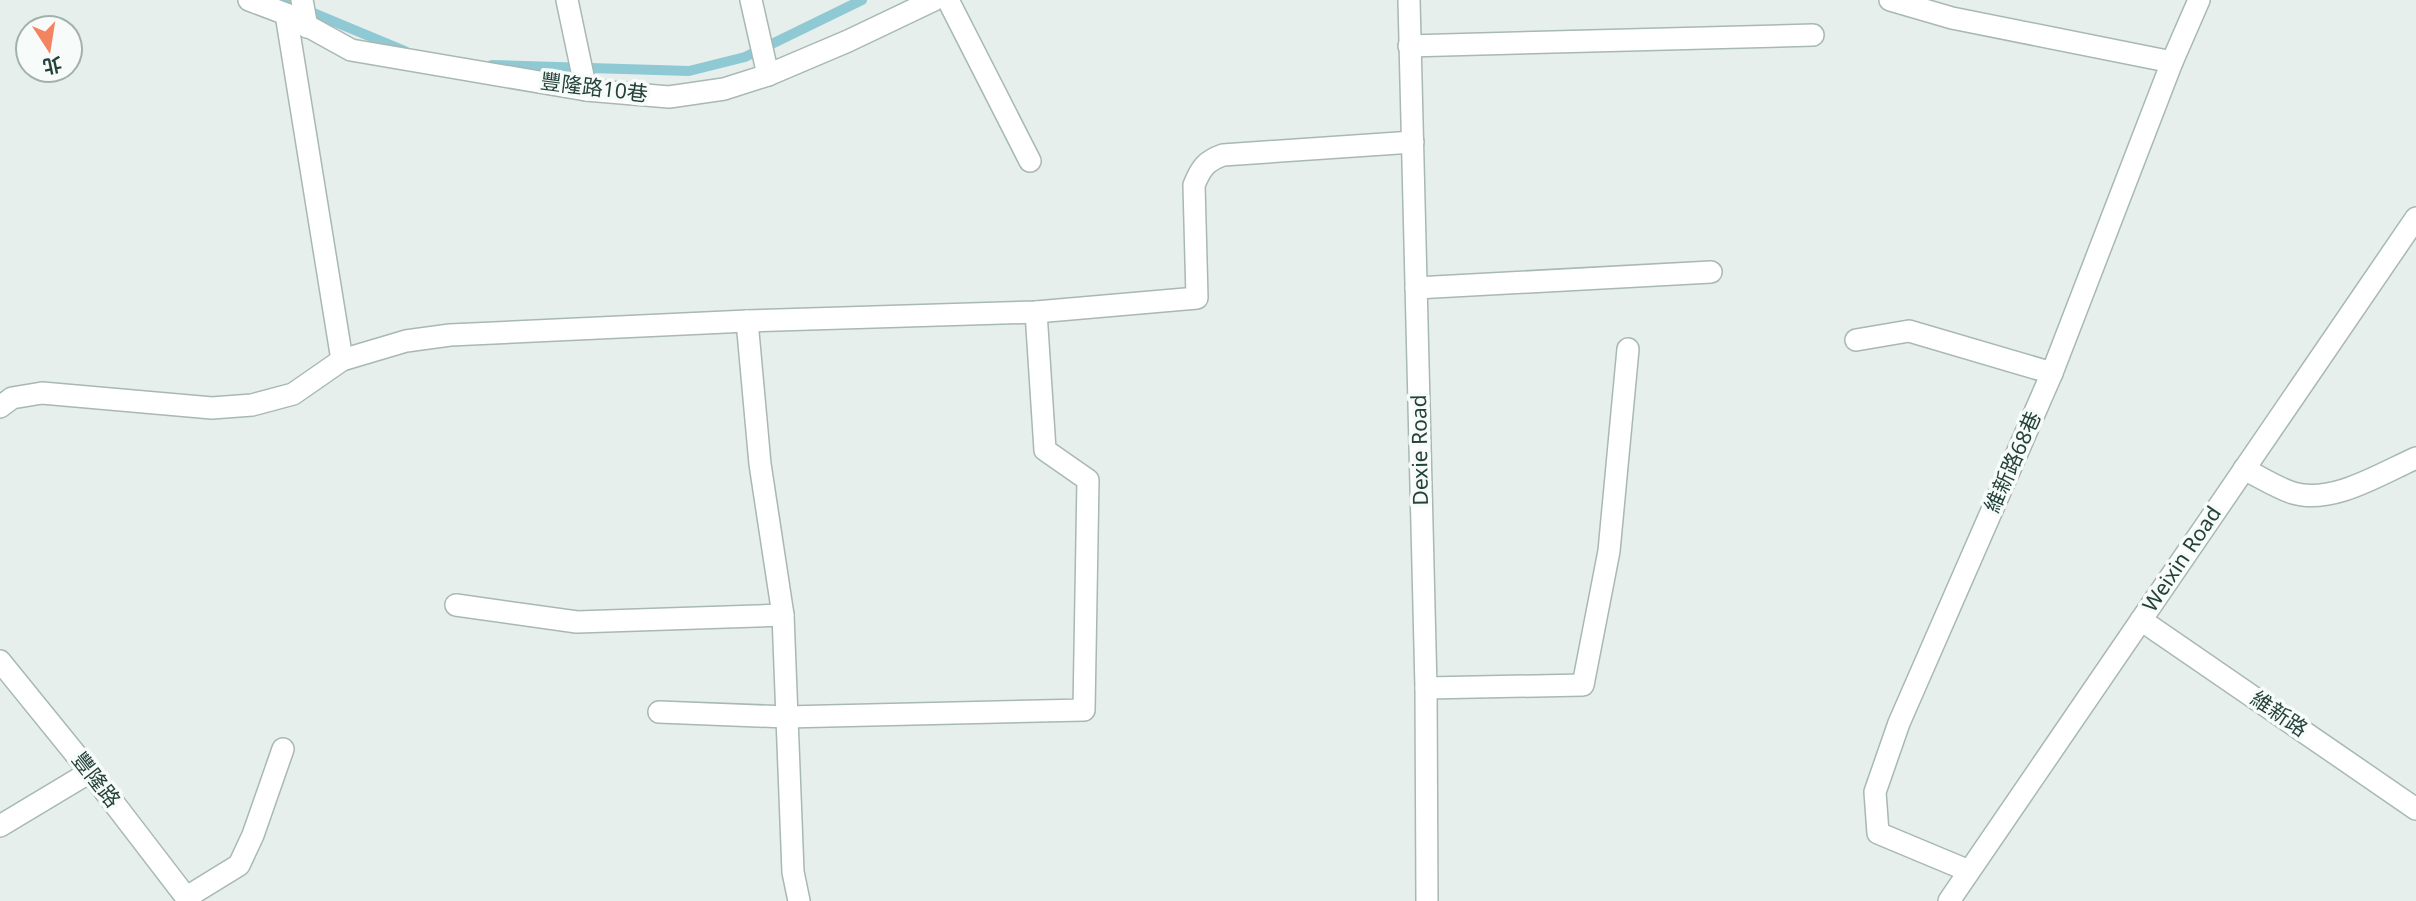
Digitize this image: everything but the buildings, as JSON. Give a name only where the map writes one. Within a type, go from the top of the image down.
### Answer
[{"type":"street","name":"豐隆路10巷","points":[[249,0],[294,7],[307,27],[351,50],[586,90],[669,97],[724,89],[768,75],[934,0]]},
{"type":"street","points":[[567,0],[586,90]]},
{"type":"street","points":[[751,0],[768,75]]},
{"type":"street","points":[[948,0],[1030,160]]},
{"type":"street","name":"Dexie Road","points":[[1409,0],[1426,688],[1427,901]]},
{"type":"street","points":[[1890,0],[1952,18],[2172,62]]},
{"type":"street","name":"維新路68巷","points":[[1969,871],[1878,833],[1875,792],[1899,723],[2052,373],[2172,62],[2199,0]]},
{"type":"street","points":[[294,7],[342,360]]},
{"type":"street","points":[[1409,46],[1813,35]]},
{"type":"street","points":[[0,407],[12,398],[42,393],[212,408],[252,405],[293,394],[342,360],[406,341],[450,335],[747,321],[1036,312],[1196,298],[1194,185],[1207,160],[1223,155],[1413,142]]},
{"type":"street","name":"Weixin Road","points":[[1949,901],[2416,218]]},
{"type":"street","points":[[1416,288],[1712,272]]},
{"type":"street","points":[[659,712],[786,717],[1084,710],[1088,480],[1045,450],[1036,312]]},
{"type":"street","points":[[747,321],[760,464],[783,615],[793,872],[799,901]]},
{"type":"street","points":[[1856,340],[1909,331],[2052,373]]},
{"type":"street","points":[[1426,688],[1583,685],[1609,551],[1628,349]]},
{"type":"street","points":[[2244,469],[2294,493],[2319,496],[2339,492],[2416,457]]},
{"type":"street","points":[[456,606],[577,622],[783,615]]},
{"type":"street","name":"維新路","points":[[2141,620],[2416,809]]},
{"type":"street","name":"豐隆路","points":[[0,661],[188,899]]},
{"type":"street","points":[[188,899],[239,865],[253,835],[283,749]]},
{"type":"street","points":[[0,826],[90,772]]},
{"type":"waterway","points":[[282,0],[405,51]]},
{"type":"waterway","points":[[492,65],[689,71],[745,57],[862,0]]}]
